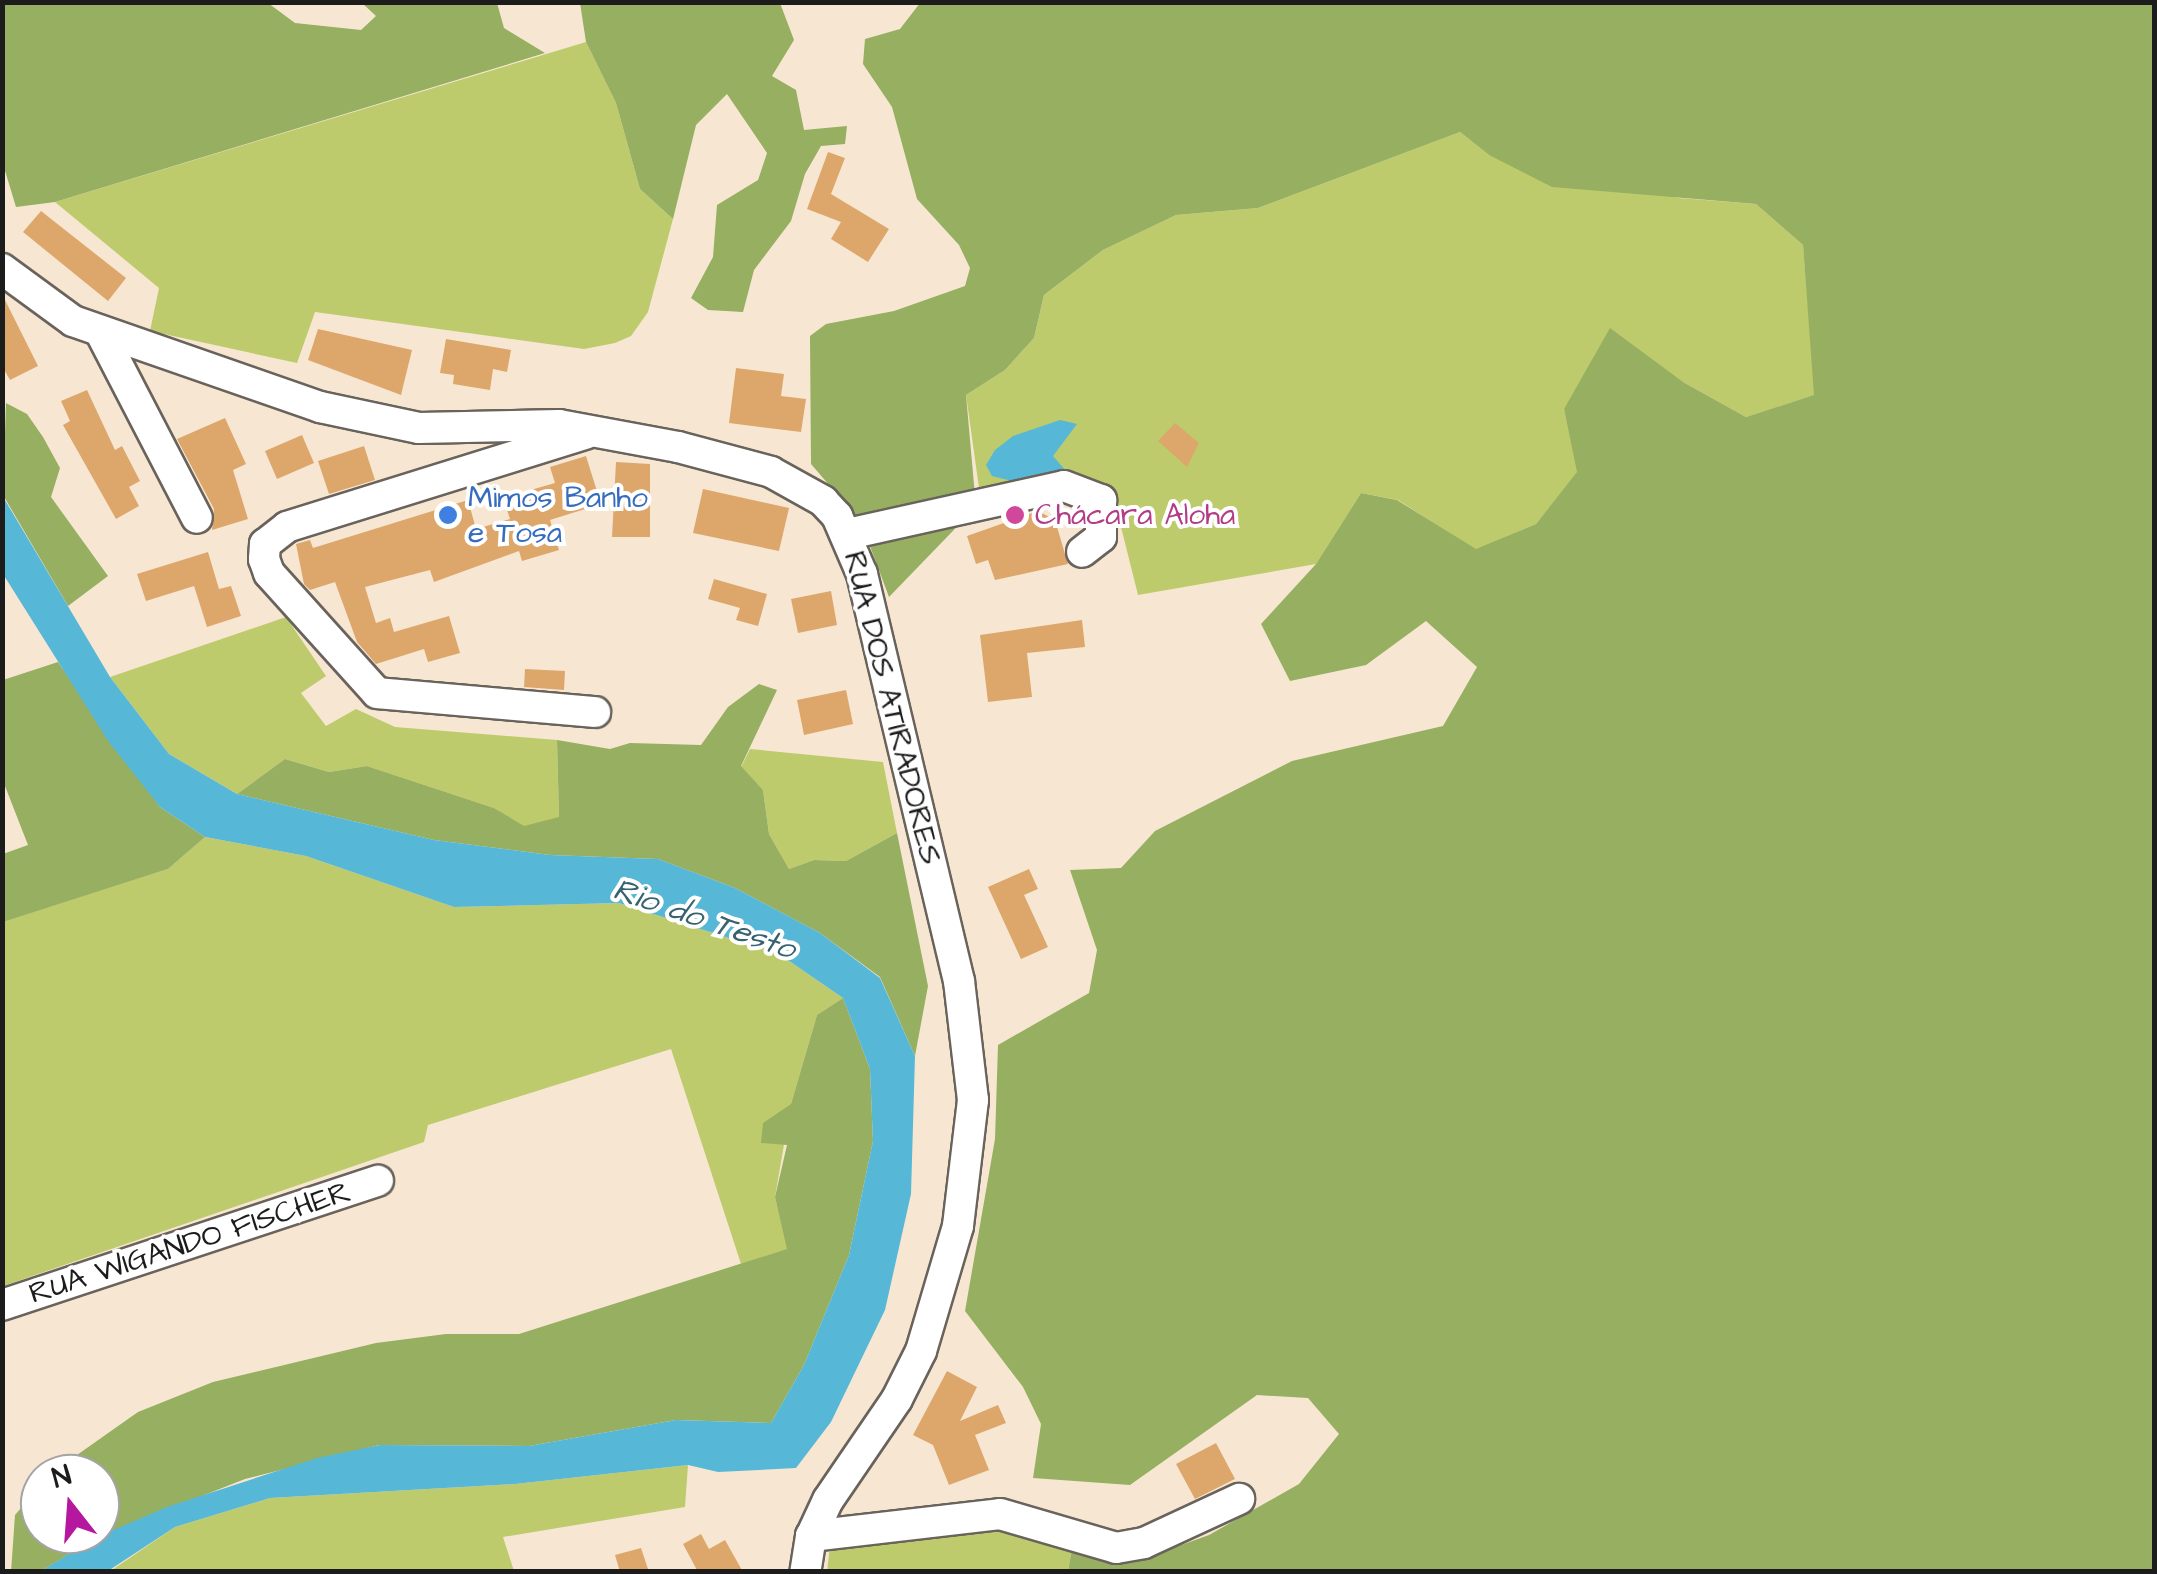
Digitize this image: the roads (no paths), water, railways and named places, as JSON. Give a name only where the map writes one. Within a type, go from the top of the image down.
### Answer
[{"type":"street","name":"RUA DOS ATIRADORES","points":[[2,269],[46,308],[102,333],[388,424],[453,430],[535,423],[595,430],[771,472],[824,500],[848,534],[959,981],[973,1100],[958,1226],[921,1351],[811,1536],[805,1572]]},
{"type":"street","points":[[102,333],[196,518]]},
{"type":"street","points":[[595,430],[287,527],[272,534],[264,559],[269,573],[377,693],[595,712]]},
{"type":"street","points":[[848,534],[1064,486],[1101,500],[1101,537],[1082,552]]},
{"type":"street","name":"RUA WIGANDO FISCHER","points":[[2,1304],[378,1181]]},
{"type":"street","points":[[811,1536],[1019,1514],[1116,1548],[1144,1542],[1238,1499]]},
{"type":"water","points":[[1060,420],[1077,424],[1053,456],[1067,472],[1012,481],[992,476],[986,465],[995,450],[1013,436]]},
{"type":"water","name":"Rio do Testo","points":[[2,495],[110,677],[169,754],[237,794],[434,840],[550,855],[658,859],[735,888],[820,933],[880,978],[915,1056],[911,1194],[885,1310],[831,1422],[796,1468],[718,1472],[688,1465],[515,1484],[270,1498],[175,1527],[108,1571],[41,1571],[69,1554],[120,1554],[120,1527],[167,1507],[317,1458],[380,1445],[529,1446],[676,1420],[771,1423],[804,1365],[849,1255],[873,1141],[870,1069],[843,998],[779,954],[619,903],[454,907],[306,856],[205,837],[160,807],[108,741],[3,574]]},
{"type":"place","name":"Mimos Banho e Tosa","points":[[448,515]]},
{"type":"place","name":"Chácara Aloha","points":[[1015,515]]}]
